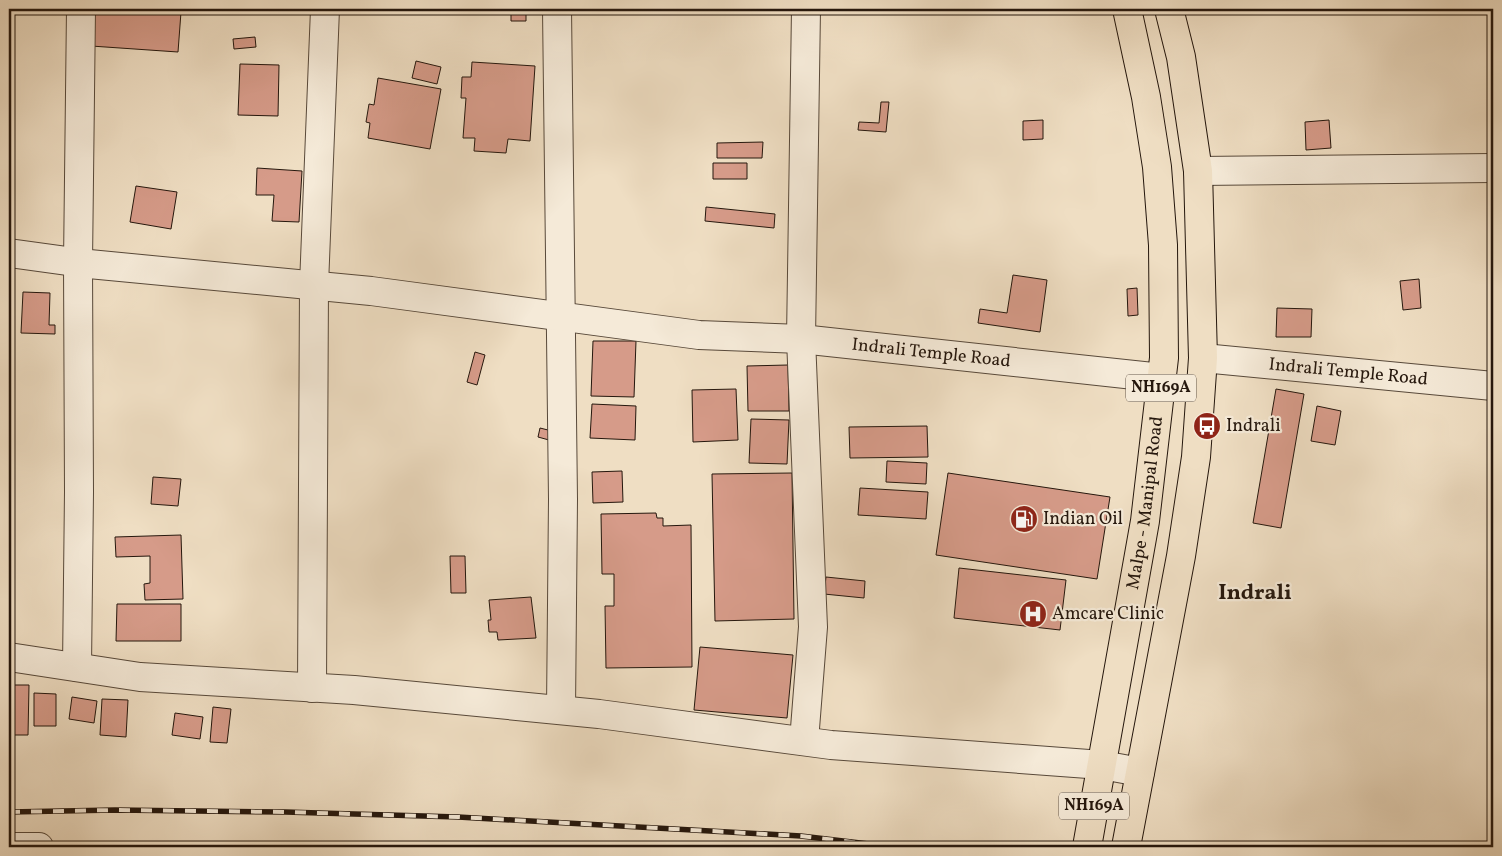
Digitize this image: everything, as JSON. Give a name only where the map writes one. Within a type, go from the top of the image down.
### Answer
[{"type":"highway","name":"Malpe - Manipal Road","points":[[1087,847],[1145,521],[1164,358],[1163,245],[1157,167],[1140,66],[1127,9]]},
{"type":"highway","name":"NH169A","points":[[1126,847],[1181,556],[1195,466],[1203,358],[1198,170],[1181,57],[1168,9]]},
{"type":"highway","points":[[1140,66],[1181,57]]},
{"type":"street","points":[[77,667],[81,9]]},
{"type":"street","points":[[312,688],[314,285],[325,9]]},
{"type":"street","points":[[558,9],[563,509],[561,710]]},
{"type":"street","points":[[804,741],[813,627],[802,338],[806,9]]},
{"type":"street","points":[[1198,170],[1493,168]]},
{"type":"street","name":"Indrali Temple Road","points":[[9,253],[78,263],[371,290],[699,335],[802,338],[1162,378]]},
{"type":"street","name":"Indrali Temple Road","points":[[1203,358],[1493,386]]},
{"type":"street","points":[[9,657],[140,677],[312,688],[561,710],[840,746],[1102,765],[1140,772]]},
{"type":"street","points":[[9,847],[39,847]]},
{"type":"building","points":[[94,9],[140,9],[181,12],[178,52],[91,46]]},
{"type":"building","points":[[511,9],[526,9],[526,21],[511,21]]},
{"type":"building","points":[[255,37],[256,47],[234,49],[233,39]]},
{"type":"building","points":[[416,61],[441,67],[437,84],[412,78]]},
{"type":"building","points":[[472,62],[535,66],[530,141],[508,139],[506,153],[474,151],[475,138],[463,138],[466,98],[461,98],[462,77],[471,77]]},
{"type":"building","points":[[240,64],[279,65],[278,116],[238,115]]},
{"type":"building","points":[[378,78],[441,89],[430,149],[368,138],[370,123],[366,122],[369,104],[374,105]]},
{"type":"building","points":[[881,102],[889,102],[886,132],[858,130],[859,122],[879,123]]},
{"type":"building","points":[[1043,120],[1043,139],[1023,140],[1023,121]]},
{"type":"building","points":[[1329,120],[1331,148],[1306,150],[1305,122]]},
{"type":"building","points":[[763,142],[762,158],[717,158],[717,143]]},
{"type":"building","points":[[713,163],[747,163],[747,179],[713,179]]},
{"type":"building","points":[[257,168],[302,171],[299,222],[272,221],[274,195],[256,195]]},
{"type":"building","points":[[136,186],[177,192],[171,229],[130,222]]},
{"type":"building","points":[[706,207],[775,214],[774,228],[705,221]]},
{"type":"building","points":[[1013,275],[1047,280],[1040,332],[978,323],[980,309],[1007,313]]},
{"type":"building","points":[[1419,279],[1421,308],[1403,310],[1400,281]]},
{"type":"building","points":[[1137,288],[1138,315],[1128,316],[1127,289]]},
{"type":"building","points":[[23,292],[50,293],[49,325],[55,325],[55,334],[21,333]]},
{"type":"building","points":[[1277,308],[1312,309],[1311,337],[1276,337]]},
{"type":"building","points":[[593,341],[636,341],[634,397],[591,396]]},
{"type":"building","points":[[475,352],[485,355],[477,385],[467,382]]},
{"type":"building","points":[[788,365],[789,411],[748,411],[747,366]]},
{"type":"building","points":[[736,389],[738,440],[693,442],[692,390]]},
{"type":"building","points":[[1276,389],[1304,394],[1281,528],[1253,523]]},
{"type":"building","points":[[592,404],[636,406],[635,440],[590,438]]},
{"type":"building","points":[[1317,406],[1341,411],[1335,445],[1311,441]]},
{"type":"building","points":[[751,419],[789,420],[787,464],[749,463]]},
{"type":"building","points":[[927,426],[928,457],[850,458],[849,427]]},
{"type":"building","points":[[540,428],[552,431],[549,440],[538,437]]},
{"type":"building","points":[[887,461],[927,463],[926,484],[886,482]]},
{"type":"building","points":[[622,471],[623,502],[593,503],[592,472]]},
{"type":"building","points":[[792,473],[794,619],[715,621],[712,474]]},
{"type":"building","points":[[948,473],[1110,497],[1097,579],[936,555]]},
{"type":"building","points":[[153,477],[181,479],[178,506],[151,504]]},
{"type":"building","points":[[860,488],[928,492],[926,519],[858,515]]},
{"type":"building","points":[[656,513],[657,518],[663,518],[663,526],[691,525],[692,667],[606,668],[605,606],[614,606],[614,574],[602,574],[601,514]]},
{"type":"building","points":[[181,535],[183,599],[145,600],[144,584],[150,583],[150,556],[116,557],[115,537]]},
{"type":"building","points":[[450,556],[465,556],[466,593],[451,593]]},
{"type":"building","points":[[959,568],[1066,580],[1060,630],[954,618]]},
{"type":"building","points":[[826,577],[865,581],[864,598],[824,594]]},
{"type":"building","points":[[531,597],[536,638],[498,640],[497,632],[489,632],[488,620],[491,620],[489,600]]},
{"type":"building","points":[[117,604],[181,604],[181,641],[116,641]]},
{"type":"building","points":[[700,647],[793,655],[787,718],[694,710]]},
{"type":"building","points":[[9,685],[29,685],[28,735],[9,735]]},
{"type":"building","points":[[34,693],[56,694],[56,726],[34,726]]},
{"type":"building","points":[[72,697],[97,701],[94,723],[69,719]]},
{"type":"building","points":[[102,699],[128,700],[126,737],[100,735]]},
{"type":"building","points":[[213,707],[231,709],[227,743],[210,742]]},
{"type":"building","points":[[175,713],[203,717],[200,739],[172,735]]},
{"type":"railway","points":[[9,812],[115,810],[458,817],[801,836],[894,847]]},
{"type":"place","name":"Indrali","points":[[1207,426]]},
{"type":"place","name":"Indian Oil","points":[[1024,519]]},
{"type":"place","name":"Amcare Clinic","points":[[1033,614]]},
{"type":"district","name":"Indrali","points":[[1255,593]]}]
